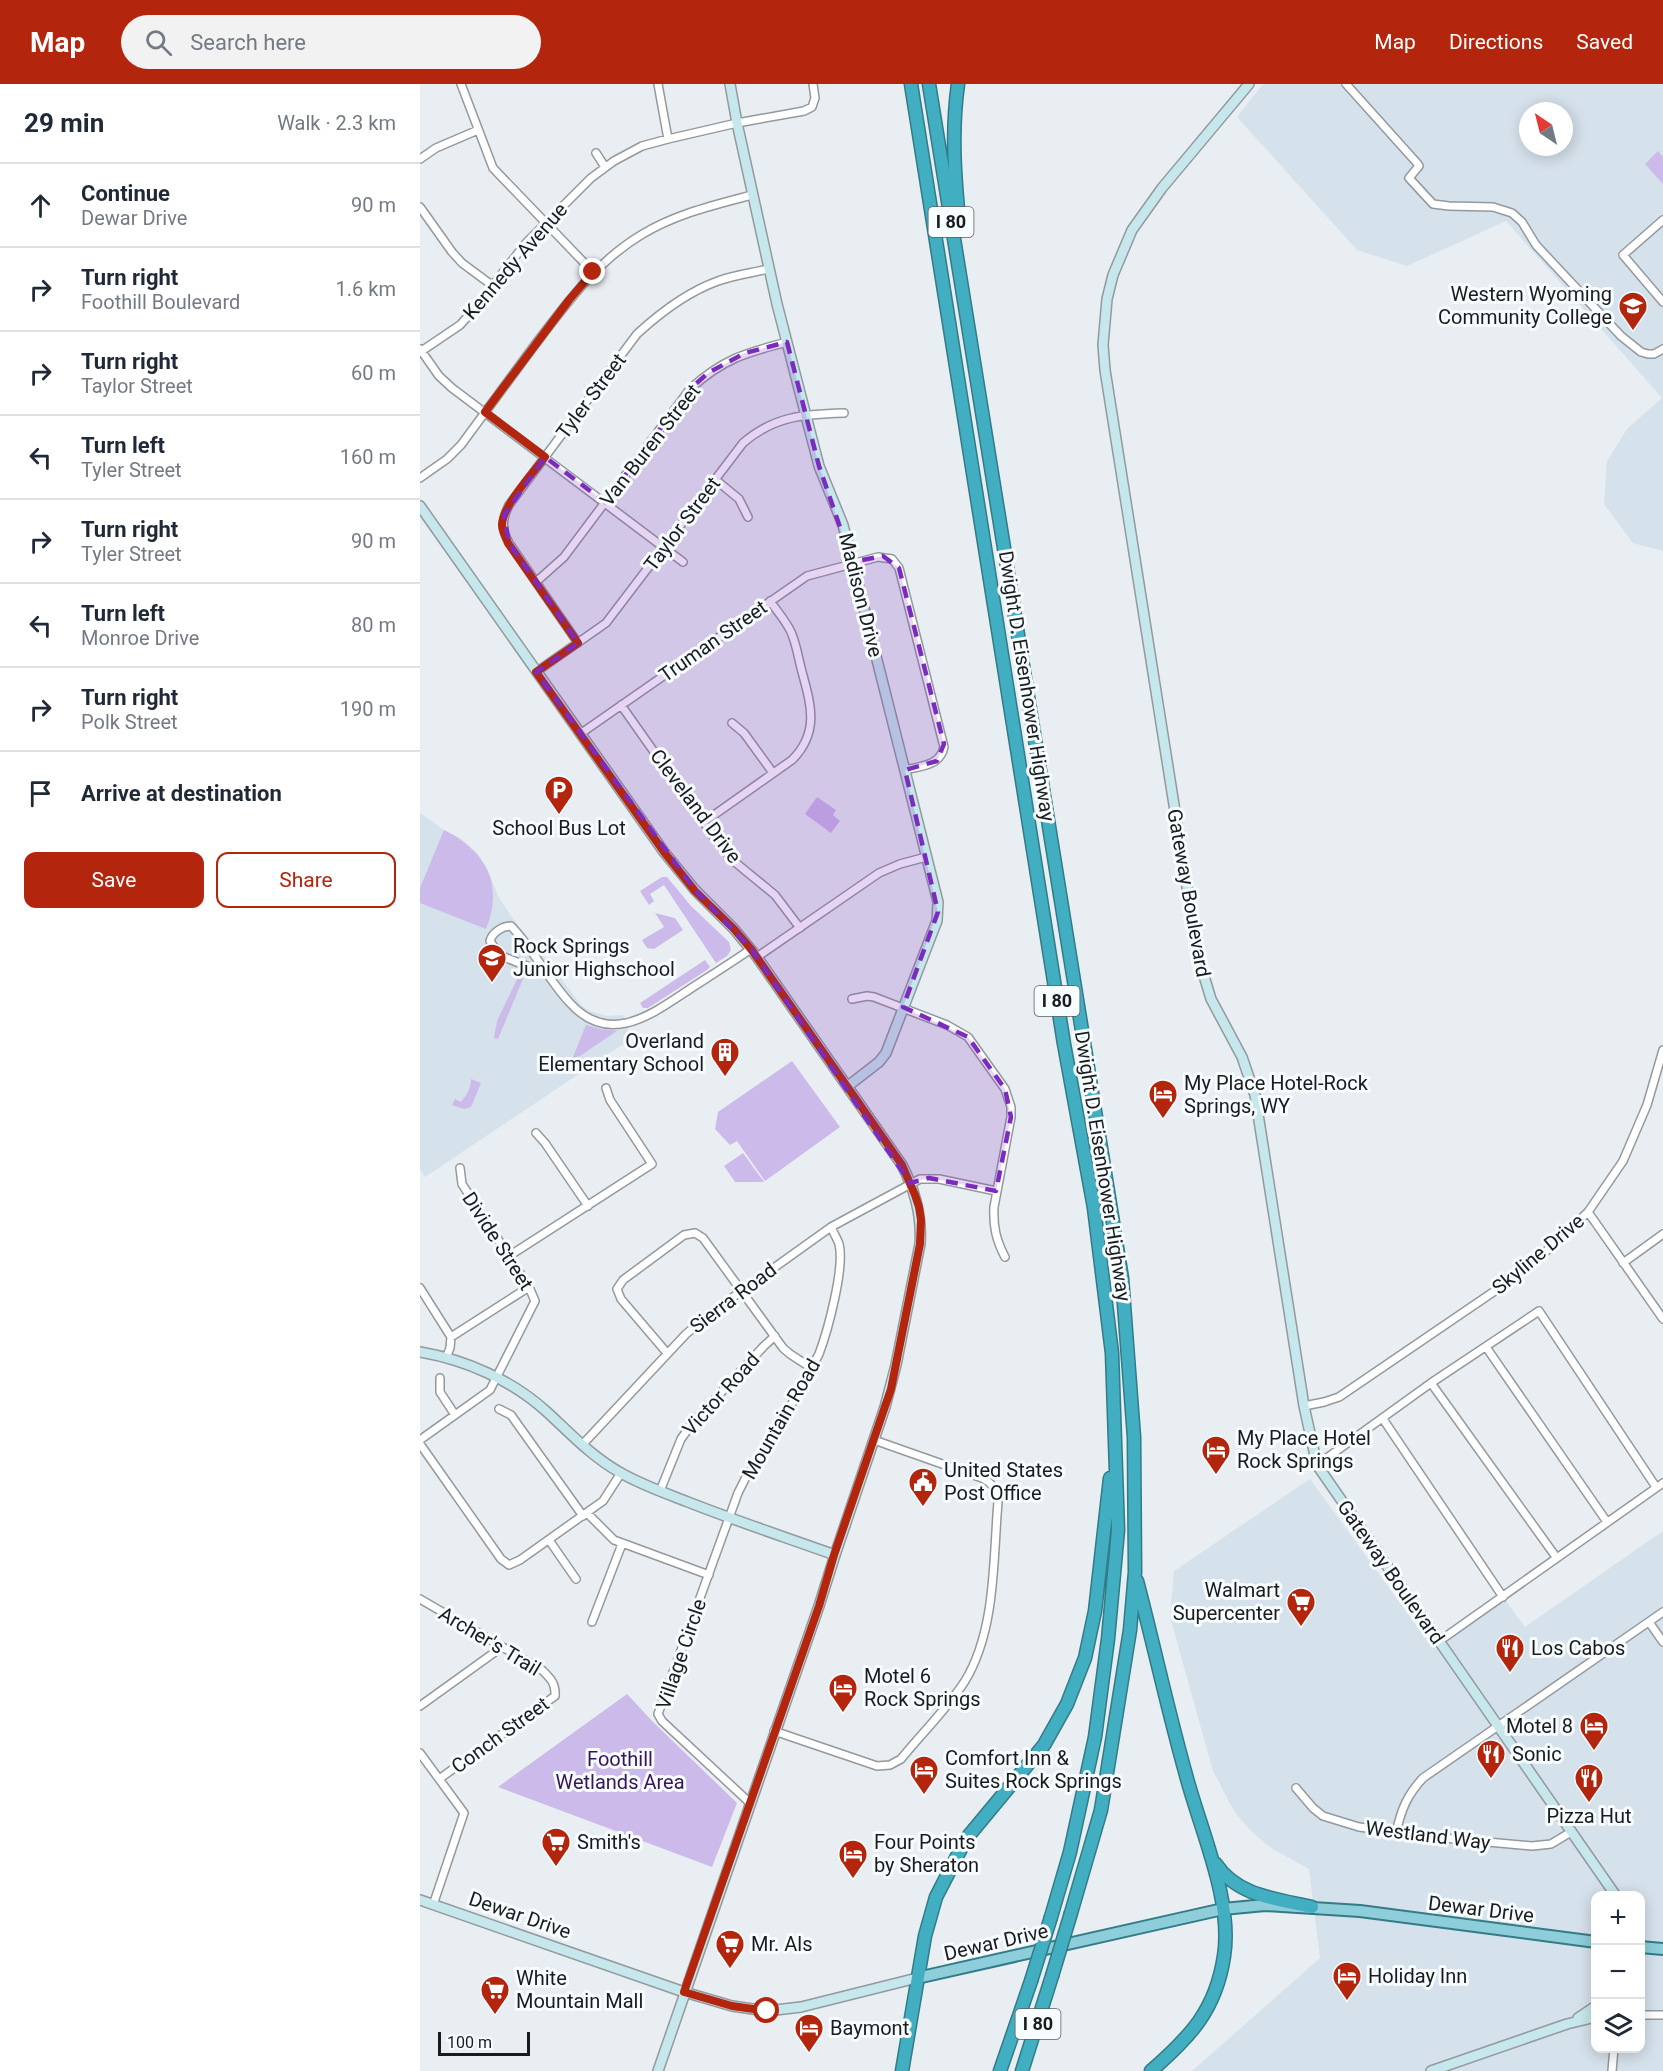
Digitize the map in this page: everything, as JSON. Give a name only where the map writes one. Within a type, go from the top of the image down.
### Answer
[{"type":"highway","name":"Dwight D. Eisenhower Highway","points":[[911,84],[1064,1044],[1094,1208],[1112,1353],[1118,1530],[1108,1639],[1095,1737],[1070,1852],[1031,1981],[1000,2071]]},
{"type":"highway","name":"Dwight D. Eisenhower Highway","points":[[929,84],[1122,1278],[1134,1437],[1135,1572],[1130,1630],[1101,1810],[1022,2071]]},
{"type":"highway","name":"I 80","points":[[958,84],[955,109],[954,168],[973,359]]},
{"type":"highway","points":[[902,2071],[925,1936],[936,1897],[966,1839],[1044,1746],[1067,1704],[1085,1658],[1095,1611],[1115,1431]]},
{"type":"highway","points":[[1135,1572],[1186,1775],[1210,1855],[1223,1909],[1226,1934],[1224,1959],[1212,2000],[1203,2017],[1189,2036],[1151,2071]]},
{"type":"highway","points":[[1210,1855],[1222,1873],[1241,1888],[1312,1907]]},
{"type":"main road","name":"Madison Drive","points":[[730,84],[768,268],[819,466],[843,525],[938,902],[937,921],[890,1043],[879,1062],[848,1086]]},
{"type":"main road","name":"Gateway Boulevard","points":[[1249,84],[1162,188],[1132,230],[1111,283],[1104,321],[1103,345],[1108,393],[1198,956],[1211,999],[1242,1057],[1255,1095],[1304,1406],[1317,1465],[1612,1891]]},
{"type":"main road","points":[[420,506],[664,852],[695,891],[734,929],[754,953],[848,1086],[902,1165],[920,1214],[920,1244],[891,1389],[834,1555],[819,1606],[658,2071]]},
{"type":"main road","points":[[420,1352],[480,1369],[496,1377],[546,1411],[582,1445],[621,1473],[729,1518],[834,1555]]},
{"type":"main road","name":"Dewar Drive","points":[[420,1900],[684,1992],[732,2006],[767,2011],[801,2007],[917,1978],[1223,1909],[1265,1905],[1360,1911],[1591,1941]]},
{"type":"main road","points":[[1645,1947],[1663,1949]]},
{"type":"main road","points":[[1567,2024],[1591,2010]]},
{"type":"main road","points":[[1431,2071],[1567,2024],[1591,2018]]},
{"type":"street","points":[[461,84],[493,168],[593,272]]},
{"type":"street","points":[[658,84],[668,139]]},
{"type":"street","name":"Kennedy Avenue","points":[[420,350],[460,325],[526,243],[605,167],[642,146],[737,123],[804,111],[813,107],[815,98],[813,84]]},
{"type":"street","points":[[1346,84],[1417,163],[1419,166],[1417,170],[1409,178],[1428,200],[1438,205],[1501,208],[1512,213],[1522,222],[1536,245],[1621,336],[1641,352],[1648,354],[1663,349]]},
{"type":"street","points":[[420,159],[436,148],[478,130]]},
{"type":"street","points":[[596,153],[605,167]]},
{"type":"street","points":[[420,478],[454,452],[569,300],[593,272],[616,252],[669,220],[704,207],[752,195]]},
{"type":"street","points":[[420,207],[462,263],[493,286]]},
{"type":"street","points":[[1663,220],[1623,255],[1663,302]]},
{"type":"street","name":"Tyler Street","points":[[578,643],[508,543],[502,525],[509,505],[637,334],[659,314],[709,285],[768,268]]},
{"type":"street","name":"Van Buren Street","points":[[536,582],[564,557],[690,389],[708,373],[745,353],[787,342]]},
{"type":"street","points":[[420,350],[452,388],[683,562]]},
{"type":"street","name":"Taylor Street","points":[[536,672],[606,623],[743,443],[755,432],[770,424],[806,414],[844,413]]},
{"type":"street","points":[[716,480],[739,499],[748,517]]},
{"type":"street","name":"Truman Street","points":[[580,734],[807,576],[852,562],[883,556],[896,563],[944,744],[942,754],[937,761],[905,770]]},
{"type":"street","points":[[704,822],[800,752],[809,733],[812,715],[792,633],[770,601]]},
{"type":"street","name":"Cleveland Drive","points":[[621,705],[728,854],[775,895],[800,928]]},
{"type":"street","points":[[732,723],[744,733],[773,773]]},
{"type":"street","points":[[549,975],[499,955],[490,941],[491,936],[505,926],[511,926],[549,975],[568,1001],[581,1014],[591,1020],[604,1023],[630,1024],[655,1013],[800,928],[889,867],[927,857]]},
{"type":"street","points":[[852,999],[874,997],[947,1025],[968,1037],[1005,1089],[1011,1107],[1011,1117],[994,1207],[994,1229],[1005,1257]]},
{"type":"street","name":"Skyline Drive","points":[[1304,1406],[1339,1397],[1489,1297],[1527,1269],[1588,1212],[1608,1185],[1627,1152],[1647,1105],[1663,1050]]},
{"type":"street","points":[[509,1256],[652,1164],[610,1100],[606,1088]]},
{"type":"street","points":[[536,1133],[588,1206]]},
{"type":"street","name":"Divide Street","points":[[420,1442],[486,1393],[533,1306],[534,1295],[462,1184],[460,1168]]},
{"type":"street","points":[[910,1183],[929,1178],[996,1191]]},
{"type":"street","name":"Sierra Road","points":[[582,1445],[667,1353],[699,1322],[831,1227],[910,1183]]},
{"type":"street","points":[[1588,1212],[1663,1319]]},
{"type":"street","name":"Mountain Road","points":[[709,1575],[745,1479],[770,1444],[813,1368],[825,1339],[839,1269],[838,1243],[831,1227]]},
{"type":"street","points":[[667,1353],[618,1295],[617,1289],[623,1280],[684,1235],[695,1233],[703,1238],[790,1354],[813,1368]]},
{"type":"street","points":[[1623,1263],[1663,1234]]},
{"type":"street","points":[[451,1337],[529,1287]]},
{"type":"street","points":[[420,1288],[451,1337],[446,1358]]},
{"type":"street","points":[[1317,1465],[1431,1383],[1539,1311],[1660,1485],[1438,1642]]},
{"type":"street","name":"Victor Road","points":[[660,1491],[673,1453],[691,1425],[775,1336]]},
{"type":"street","points":[[1486,1347],[1607,1522]]},
{"type":"street","points":[[440,1378],[440,1392],[455,1415]]},
{"type":"street","points":[[1431,1383],[1556,1557]]},
{"type":"street","points":[[499,1409],[511,1415],[585,1514],[603,1527],[611,1537],[622,1544],[709,1575]]},
{"type":"street","points":[[1383,1419],[1503,1597]]},
{"type":"street","points":[[774,1731],[877,1766],[890,1765],[901,1759],[953,1697],[975,1662],[983,1640],[990,1603],[998,1502],[994,1488],[989,1481],[982,1478],[874,1440]]},
{"type":"street","points":[[420,1442],[501,1559],[509,1565],[585,1514],[609,1494],[621,1473]]},
{"type":"street","points":[[549,1540],[576,1579]]},
{"type":"street","points":[[592,1622],[622,1544]]},
{"type":"street","name":"Village Circle","points":[[709,1575],[658,1714],[662,1721],[750,1803]]},
{"type":"street","name":"Archer's Trail","points":[[420,1599],[542,1670],[552,1680],[555,1688]]},
{"type":"street","points":[[1396,1833],[1404,1804],[1414,1787],[1423,1778],[1663,1612]]},
{"type":"street","points":[[1649,1622],[1663,1642]]},
{"type":"street","points":[[420,1706],[502,1647]]},
{"type":"street","name":"Conch Street","points":[[439,1779],[555,1696],[555,1688]]},
{"type":"street","points":[[420,1753],[464,1813],[434,1905]]},
{"type":"street","name":"Westland Way","points":[[1296,1788],[1323,1816],[1359,1827],[1396,1833],[1532,1846],[1551,1844],[1571,1832]]},
{"type":"street","points":[[1645,2015],[1663,2015]]},
{"type":"street","points":[[1612,2071],[1614,2053]]},
{"type":"highlighted area","points":[[787,342],[819,466],[852,562],[883,556],[899,568],[944,744],[937,761],[905,770],[938,912],[903,1007],[968,1037],[1005,1089],[1011,1117],[996,1191],[929,1178],[910,1183],[751,949],[695,890],[536,672],[578,643],[509,543],[504,515],[545,457],[605,502],[690,389],[708,373],[745,353]]},
{"type":"shaded area","name":"Western Wyoming Community College","points":[[1263,84],[1663,84],[1663,551],[1633,543],[1604,504],[1607,461],[1627,429],[1662,398],[1506,221],[1407,266],[1357,250],[1237,117]]},
{"type":"shaded area","name":"Rock Springs Junior Highschool","points":[[420,813],[460,838],[478,854],[488,870],[499,898],[516,923],[581,1005],[589,1011],[607,1016],[623,1015],[631,1039],[425,1177],[420,1169]]},
{"type":"shaded area","points":[[1310,1479],[1432,1647],[1503,1597],[1525,1627],[1663,1531],[1663,2071],[1192,2071],[1320,1958],[1309,1869],[1271,1848],[1253,1833],[1237,1815],[1228,1800],[1213,1771],[1170,1617],[1174,1571]]},
{"type":"green space","points":[[1658,151],[1663,157],[1663,184],[1645,164]]},
{"type":"green space","points":[[817,797],[836,810],[833,815],[840,821],[831,833],[805,814]]},
{"type":"green space","points":[[444,830],[471,848],[488,870],[493,898],[486,929],[420,903],[420,888]]},
{"type":"green space","points":[[662,877],[667,877],[691,906],[729,942],[731,950],[727,956],[716,963],[664,885],[650,894],[654,901],[649,905],[640,891]]},
{"type":"green space","points":[[655,913],[675,918],[683,930],[654,949],[647,948],[642,940],[664,927]]},
{"type":"green space","points":[[705,960],[710,967],[707,970],[648,1008],[643,1008],[640,1003]]},
{"type":"green space","points":[[520,973],[525,974],[498,1039],[494,1038],[497,1021]]},
{"type":"green space","points":[[586,1025],[617,1031],[571,1062]]},
{"type":"green space","points":[[792,1061],[840,1127],[765,1181],[737,1141],[730,1145],[715,1129],[718,1112]]},
{"type":"green space","points":[[471,1079],[481,1083],[471,1107],[464,1109],[452,1105],[455,1099],[461,1102],[465,1097]]},
{"type":"green space","points":[[743,1153],[764,1182],[735,1182],[724,1166]]},
{"type":"green space","name":"Foothill Wetlands Area","points":[[627,1694],[737,1803],[712,1867],[498,1787]]},
{"type":"place","name":"Western Wyoming Community College","points":[[1633,332]]},
{"type":"place","name":"School Bus Lot","points":[[559,816]]},
{"type":"place","name":"Rock Springs Junior Highschool","points":[[492,984]]},
{"type":"place","name":"Overland Elementary School","points":[[725,1078]]},
{"type":"place","name":"My Place Hotel-Rock Springs, WY","points":[[1163,1120]]},
{"type":"place","name":"My Place Hotel Rock Springs","points":[[1216,1476]]},
{"type":"place","name":"United States Post Office","points":[[923,1508]]},
{"type":"place","name":"Walmart Supercenter","points":[[1301,1628]]},
{"type":"place","name":"Los Cabos","points":[[1510,1674]]},
{"type":"place","name":"Motel 6 Rock Springs","points":[[843,1714]]},
{"type":"place","name":"Motel 8","points":[[1594,1752]]},
{"type":"place","name":"Sonic","points":[[1491,1780]]},
{"type":"place","name":"Comfort Inn & Suites Rock Springs","points":[[924,1796]]},
{"type":"place","name":"Pizza Hut","points":[[1589,1804]]},
{"type":"place","name":"Smith's","points":[[556,1868]]},
{"type":"place","name":"Four Points by Sheraton","points":[[853,1880]]},
{"type":"place","name":"Mr. Als","points":[[730,1970]]},
{"type":"place","name":"Holiday Inn","points":[[1347,2002]]},
{"type":"place","name":"White Mountain Mall","points":[[495,2016]]},
{"type":"place","name":"Baymont","points":[[809,2054]]},
{"type":"route","points":[[593,272],[569,300],[485,412],[545,457],[509,505],[502,525],[508,543],[578,643],[536,672],[664,852],[695,891],[751,949],[902,1165],[915,1195],[921,1220],[920,1244],[891,1389],[834,1555],[819,1606],[684,1992],[732,2006],[767,2011]]}]
